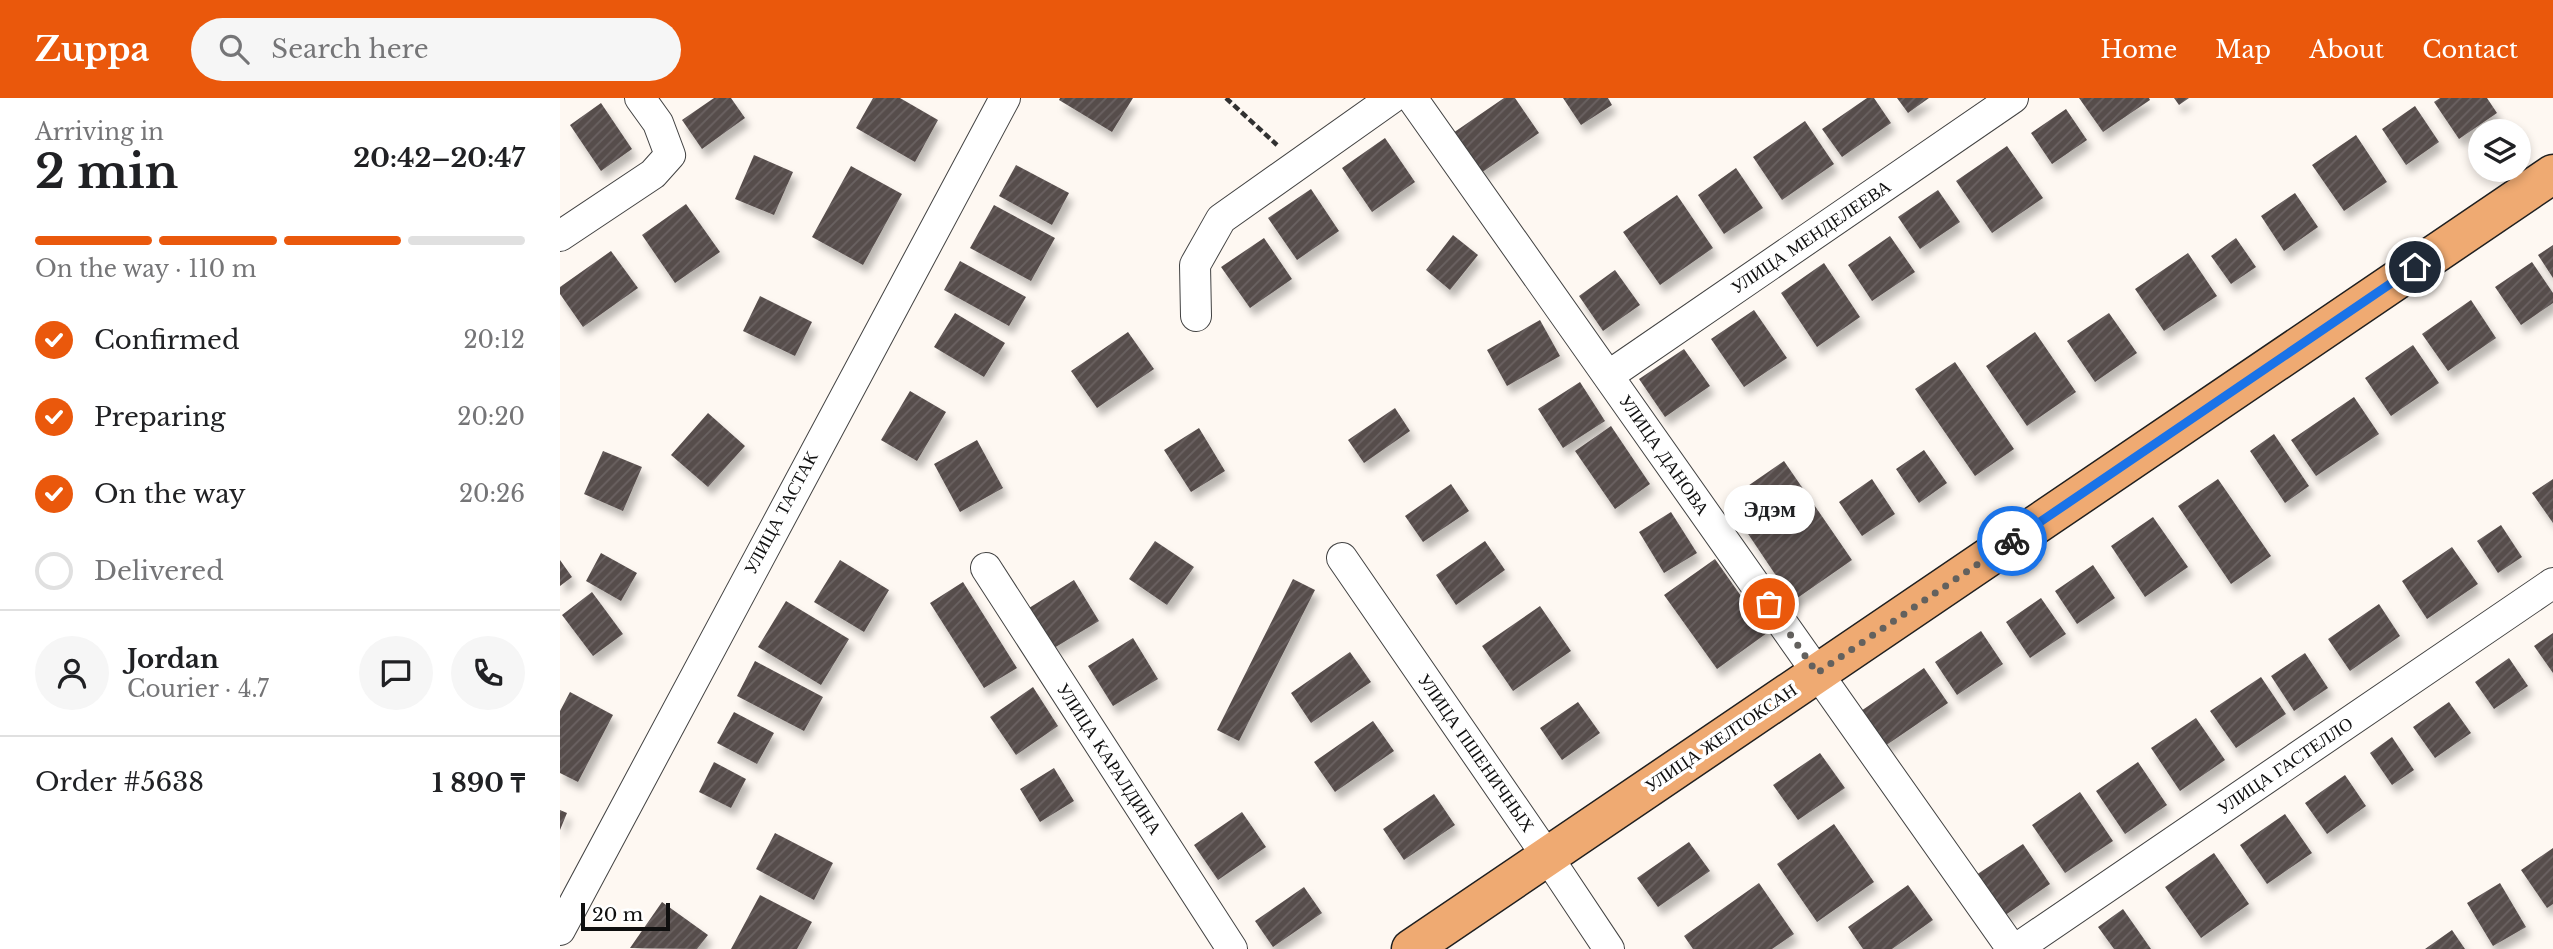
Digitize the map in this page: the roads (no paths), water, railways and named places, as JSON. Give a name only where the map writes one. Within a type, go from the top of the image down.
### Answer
[{"type":"main road","name":"УЛИЦА ЖЕЛТОКСАН","points":[[1410,949],[2553,174]]},
{"type":"street","points":[[560,236],[653,174],[670,155],[658,123],[640,98]]},
{"type":"street","name":"УЛИЦА ТАСТАК","points":[[560,930],[1005,98]]},
{"type":"street","points":[[1196,316],[1195,265],[1221,219],[1392,98]]},
{"type":"street","name":"УЛИЦА ДАНОВА","points":[[1412,98],[2014,949]]},
{"type":"street","name":"УЛИЦА МЕНДЕЛЕЕВА","points":[[1608,376],[2013,98]]},
{"type":"street","name":"УЛИЦА ПШЕНИЧНЫХ","points":[[1342,558],[1609,949]]},
{"type":"street","name":"УЛИЦА КАРАЛДИНА","points":[[986,568],[1232,949]]},
{"type":"street","name":"УЛИЦА ГАСТЕЛЛО","points":[[2014,949],[2553,583]]},
{"type":"place","name":"Эдэм","points":[[1769,604]]}]
